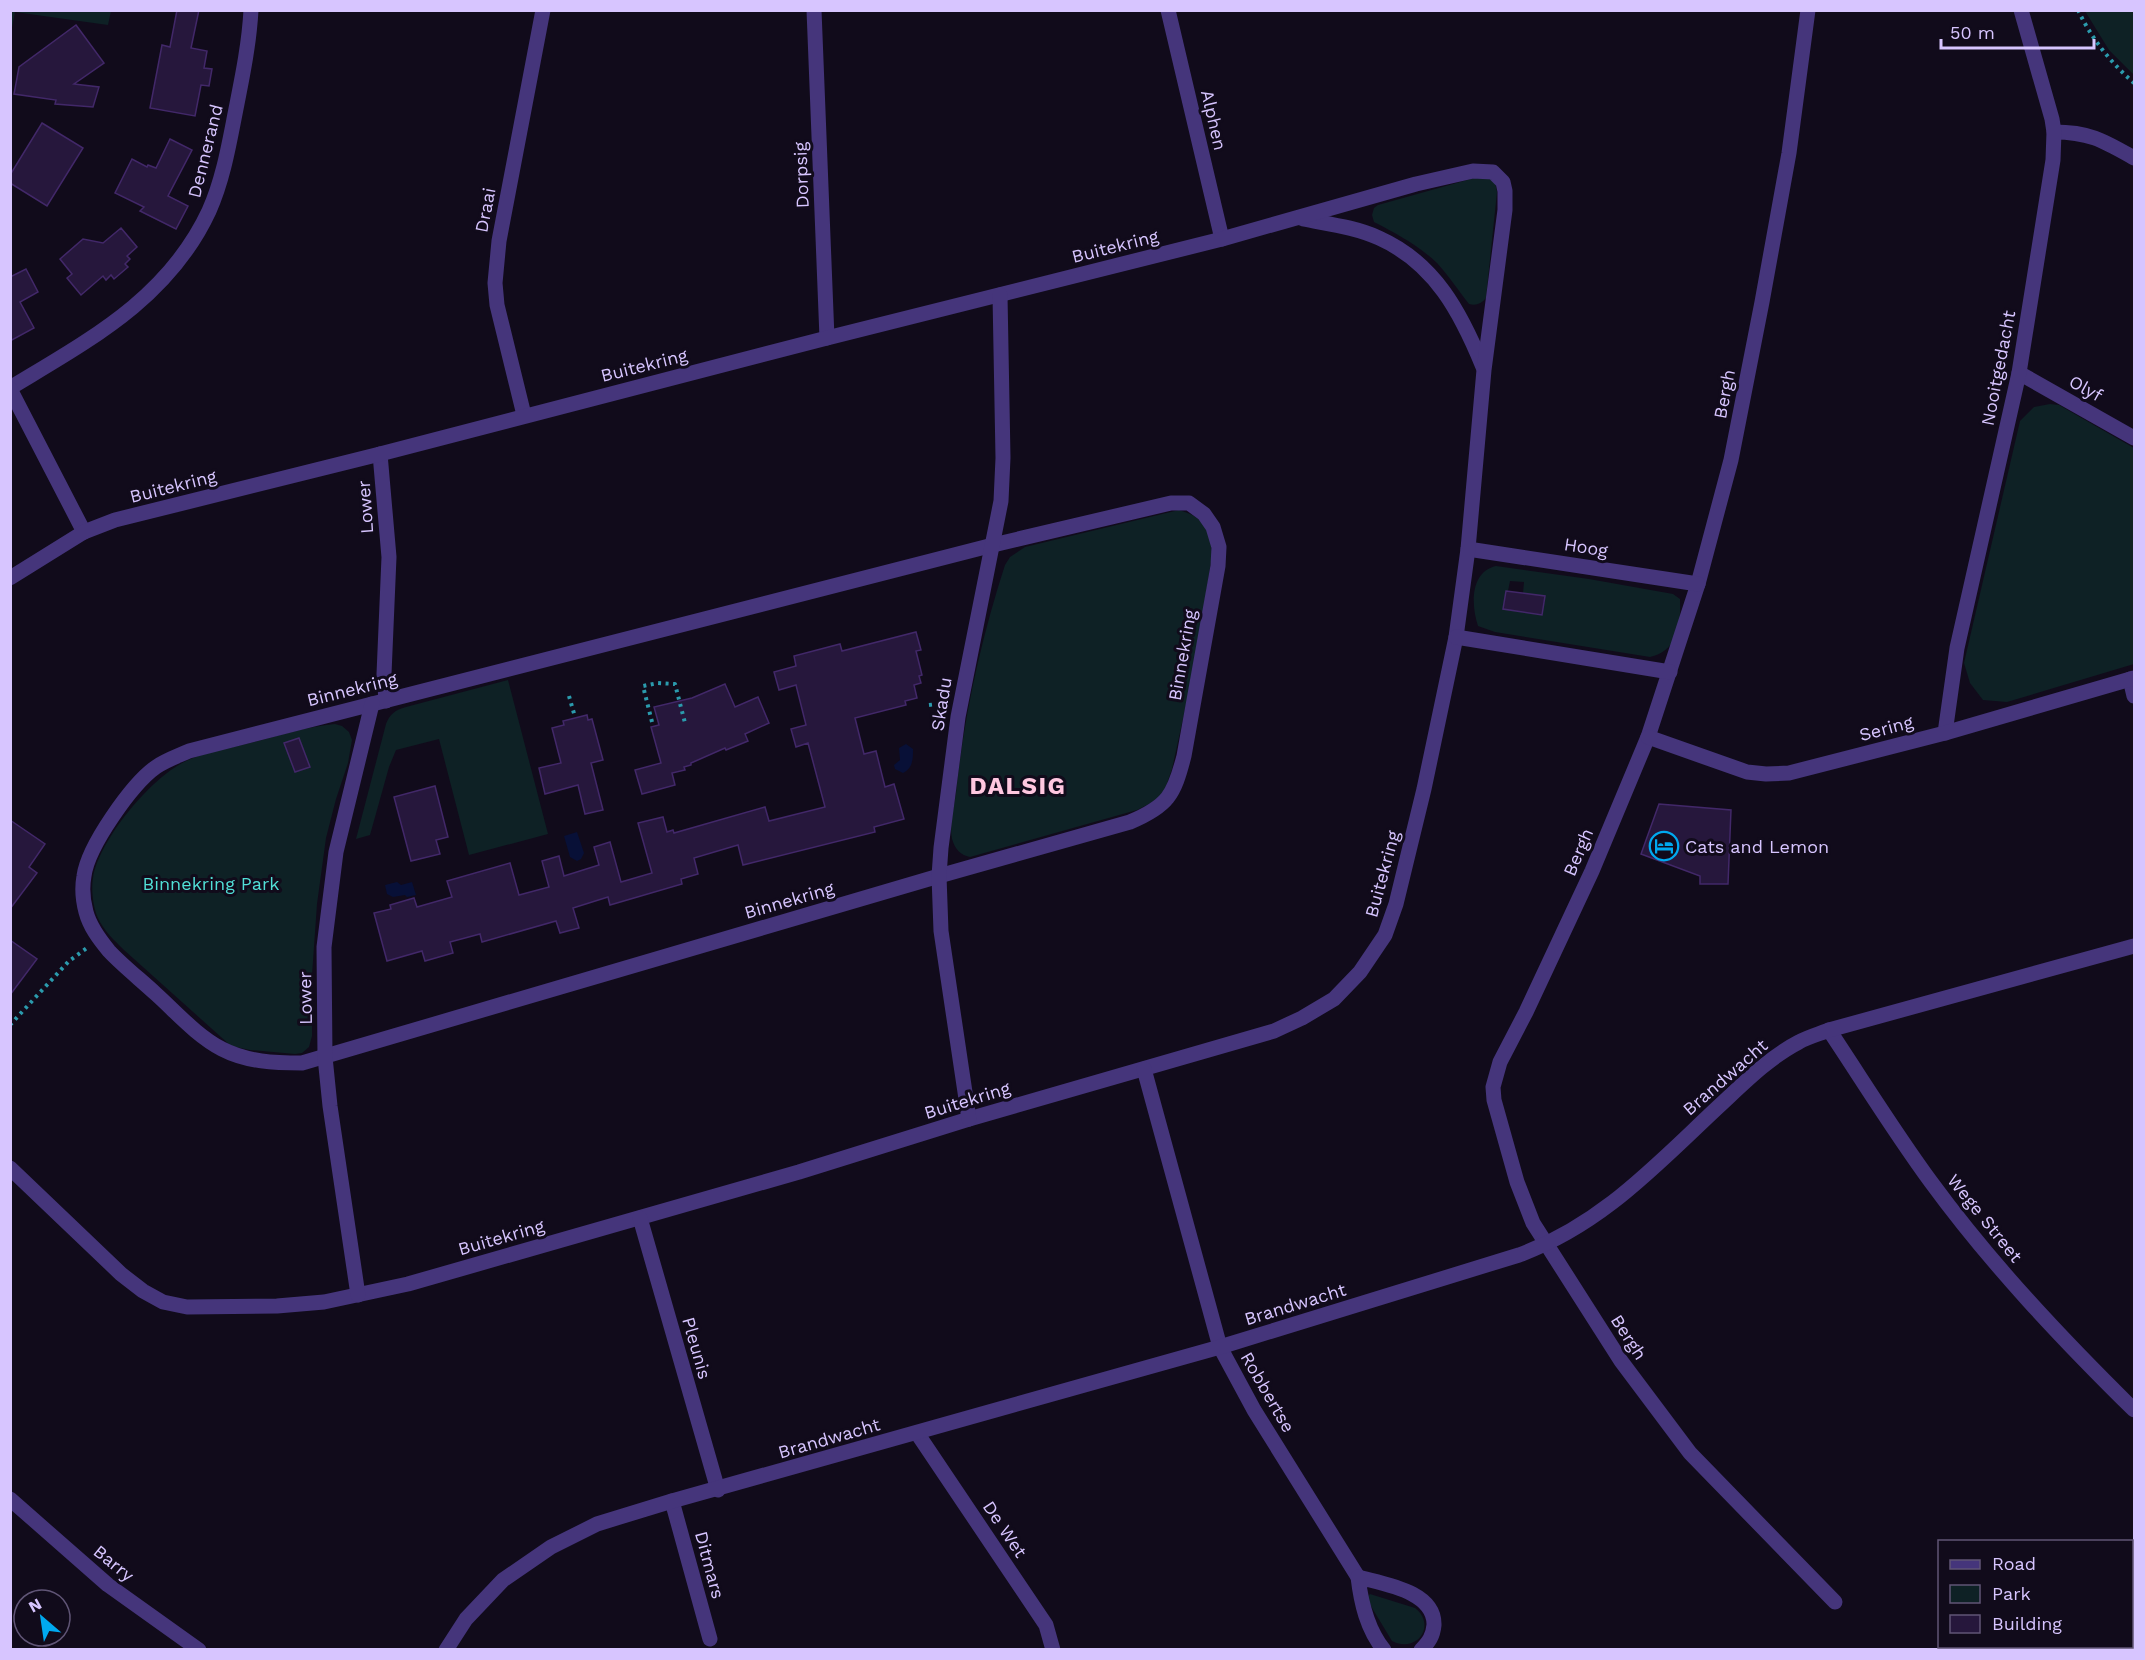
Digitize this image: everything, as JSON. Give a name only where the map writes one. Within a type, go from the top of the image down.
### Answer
[{"type":"street","name":"Dennerand","points":[[10,388],[74,349],[130,310],[149,294],[180,261],[209,210],[226,161],[249,41],[251,10]]},
{"type":"street","name":"Draai","points":[[524,415],[497,305],[495,283],[499,241],[543,10]]},
{"type":"street","name":"Dorpsig","points":[[814,10],[828,338]]},
{"type":"street","name":"Alphen","points":[[1168,10],[1222,239]]},
{"type":"street","name":"Bergh","points":[[1808,10],[1789,153],[1762,302],[1731,460],[1698,584],[1648,737],[1592,872],[1496,1075],[1493,1087],[1494,1100],[1517,1182],[1533,1223],[1621,1361],[1690,1453],[1835,1602]]},
{"type":"street","name":"Nooitgedacht","points":[[1945,733],[1957,648],[2019,373],[2053,160],[2054,132],[2047,98],[2021,10]]},
{"type":"street","points":[[2054,132],[2077,132],[2092,136],[2134,158]]},
{"type":"street","name":"Buitekring","points":[[10,578],[84,532],[115,520],[1222,239],[1416,184],[1473,171],[1493,172],[1503,182],[1505,210],[1484,370],[1468,549],[1456,637],[1424,789],[1396,904],[1385,935],[1360,972],[1334,999],[1274,1030],[1144,1070],[969,1119],[799,1172],[408,1284],[324,1302],[277,1306],[187,1307],[163,1302],[143,1291],[121,1274],[10,1168]]},
{"type":"street","name":"Buitekring","points":[[1299,219],[1345,227],[1380,238],[1411,257],[1443,288],[1466,325],[1484,370]]},
{"type":"street","name":"Skadu","points":[[969,1119],[941,931],[940,848],[958,717],[1001,501],[1003,351],[1000,295]]},
{"type":"street","name":"Olyf","points":[[2019,373],[2134,438]]},
{"type":"street","points":[[10,388],[84,532]]},
{"type":"street","name":"Lower","points":[[358,1295],[330,1106],[326,1057],[324,947],[336,852],[379,703],[384,674],[388,557],[380,454]]},
{"type":"street","name":"Binnekring","points":[[1171,503],[1190,503],[1204,514],[1213,527],[1219,547],[1218,566],[1184,756],[1176,786],[1166,800],[1151,813],[1131,822],[302,1063],[269,1063],[247,1058],[223,1050],[205,1039],[111,952],[92,928],[83,896],[84,875],[88,861],[108,822],[154,768],[189,751],[993,545],[1171,503]]},
{"type":"street","name":"Hoog","points":[[1468,549],[1698,584]]},
{"type":"street","points":[[1456,637],[1670,672]]},
{"type":"street","points":[[2132,679],[2134,696]]},
{"type":"street","name":"Sering","points":[[1648,737],[1747,772],[1789,773],[1945,733],[2132,679]]},
{"type":"street","name":"Brandwacht","points":[[446,1650],[466,1619],[503,1580],[551,1547],[597,1524],[1220,1347],[1547,1245],[1585,1224],[1616,1201],[1773,1058],[1800,1041],[1829,1030],[2134,946]]},
{"type":"street","name":"Wege Street","points":[[1829,1030],[1931,1182],[1977,1241],[2016,1287],[2134,1410]]},
{"type":"street","name":"Robbertse","points":[[1144,1070],[1220,1347],[1254,1410],[1358,1577],[1363,1609],[1377,1641],[1384,1650]]},
{"type":"street","name":"Pleunis","points":[[640,1218],[718,1490]]},
{"type":"street","name":"De Wet","points":[[917,1433],[1046,1625],[1053,1650]]},
{"type":"street","name":"Barry","points":[[10,1499],[108,1585],[199,1650]]},
{"type":"street","name":"Ditmars","points":[[672,1501],[710,1639]]},
{"type":"street","points":[[1358,1577],[1402,1590],[1423,1601],[1434,1617],[1434,1630],[1431,1640],[1421,1650]]},
{"type":"path","points":[[2078,10],[2098,45],[2118,69],[2134,83]]},
{"type":"path","points":[[652,722],[643,686],[658,683],[675,684],[685,723]]},
{"type":"path","points":[[569,696],[574,717]]},
{"type":"path","points":[[10,1025],[69,961],[99,938]]},
{"type":"green space","points":[[11,10],[111,11],[108,25],[15,12],[11,33]]},
{"type":"green space","points":[[2085,11],[2134,11],[2134,75],[2109,50]]},
{"type":"green space","points":[[1478,177],[1489,178],[1495,182],[1497,192],[1486,298],[1474,305],[1469,304],[1437,263],[1407,240],[1374,222],[1372,215],[1374,208],[1378,205]]},
{"type":"green space","points":[[2059,405],[2134,448],[2134,664],[2007,702],[1983,700],[1970,683],[1964,663],[2020,421],[2034,407]]},
{"type":"green space","points":[[1179,510],[1195,516],[1205,526],[1212,546],[1212,555],[1196,659],[1172,769],[1165,789],[1159,797],[1137,810],[970,857],[961,853],[953,843],[951,828],[964,735],[988,621],[1005,565],[1010,557],[1025,547]]},
{"type":"green space","points":[[1496,566],[1673,594],[1680,599],[1680,618],[1676,635],[1667,649],[1650,657],[1495,632],[1478,626],[1474,609],[1477,582],[1487,569]],"holes":[[[1510,581],[1524,582],[1523,593],[1545,596],[1542,615],[1503,609]]]},
{"type":"green space","points":[[508,680],[548,834],[469,855],[439,739],[396,750],[370,835],[356,839],[386,724],[391,715],[406,707]]},
{"type":"green space","name":"Binnekring Park","points":[[335,724],[349,732],[352,740],[348,763],[326,838],[317,904],[312,975],[312,1036],[309,1047],[302,1053],[295,1054],[231,1046],[124,950],[103,927],[96,914],[93,898],[92,882],[97,863],[115,829],[128,812],[156,782],[184,762],[290,732]]},
{"type":"green space","points":[[1370,1594],[1415,1608],[1424,1622],[1421,1636],[1409,1644],[1392,1641],[1366,1598]]},
{"type":"shaded area","points":[[906,744],[913,749],[913,756],[911,766],[903,773],[895,769],[894,765],[900,760],[899,748]]},
{"type":"shaded area","points":[[577,832],[584,853],[577,861],[570,857],[564,836]]},
{"type":"shaded area","points":[[397,882],[401,885],[412,882],[416,895],[393,897],[387,894],[385,885]]},
{"type":"building","points":[[177,10],[199,10],[191,48],[207,51],[204,68],[212,69],[209,86],[201,85],[195,116],[150,108],[162,45],[170,47]]},
{"type":"building","points":[[76,25],[104,63],[74,84],[99,87],[93,107],[55,104],[56,100],[14,94],[19,67]]},
{"type":"building","points":[[42,123],[83,148],[47,206],[10,183],[10,175]]},
{"type":"building","points":[[170,139],[192,150],[168,196],[188,206],[176,229],[140,211],[144,207],[115,193],[132,159],[147,167],[148,165],[156,168]]},
{"type":"building","points":[[121,228],[137,247],[127,256],[130,259],[125,264],[128,267],[114,279],[111,275],[106,280],[103,276],[81,295],[67,278],[72,274],[60,259],[83,239],[103,243]]},
{"type":"building","points":[[26,269],[38,292],[20,302],[34,328],[10,341],[10,277]]},
{"type":"building","points":[[1506,591],[1545,596],[1542,615],[1503,609]]},
{"type":"building","points":[[916,632],[921,650],[916,651],[922,675],[919,676],[921,683],[914,685],[917,698],[905,701],[906,705],[855,718],[864,754],[876,751],[885,787],[894,784],[904,819],[874,827],[875,832],[743,865],[738,845],[694,858],[698,874],[681,879],[682,884],[610,905],[608,897],[573,908],[579,928],[560,933],[556,921],[482,942],[480,934],[450,942],[453,953],[425,961],[422,951],[387,961],[374,913],[391,909],[390,905],[414,898],[417,907],[452,897],[447,881],[510,863],[519,895],[549,887],[542,861],[559,856],[564,876],[599,865],[594,847],[610,842],[621,882],[652,873],[638,823],[663,817],[667,832],[673,830],[674,833],[765,807],[769,821],[825,807],[808,743],[796,747],[791,729],[806,725],[796,685],[779,690],[774,672],[796,666],[794,656],[840,644],[842,651]]},
{"type":"building","points":[[725,684],[735,707],[758,697],[769,723],[745,734],[748,741],[726,750],[725,748],[691,763],[684,767],[685,770],[672,773],[675,785],[642,794],[635,770],[661,763],[651,727],[659,725],[654,707],[692,698]]},
{"type":"building","points":[[587,715],[588,720],[592,719],[603,760],[591,763],[603,810],[585,814],[578,785],[545,794],[539,768],[561,763],[552,728],[564,725],[563,721]]},
{"type":"building","points":[[299,738],[310,767],[295,772],[284,743]]},
{"type":"building","points":[[435,786],[448,837],[436,840],[440,854],[411,861],[394,797]]},
{"type":"building","name":"Cats and Lemon","points":[[1659,804],[1731,810],[1728,884],[1700,884],[1700,876],[1641,854]]},
{"type":"building","points":[[10,820],[45,844],[29,867],[37,873],[10,909]]},
{"type":"building","points":[[10,940],[37,959],[10,995]]},
{"type":"place","name":"Cats and Lemon","points":[[1664,846]]},
{"type":"district","name":"DALSIG","points":[[1018,786]]}]
